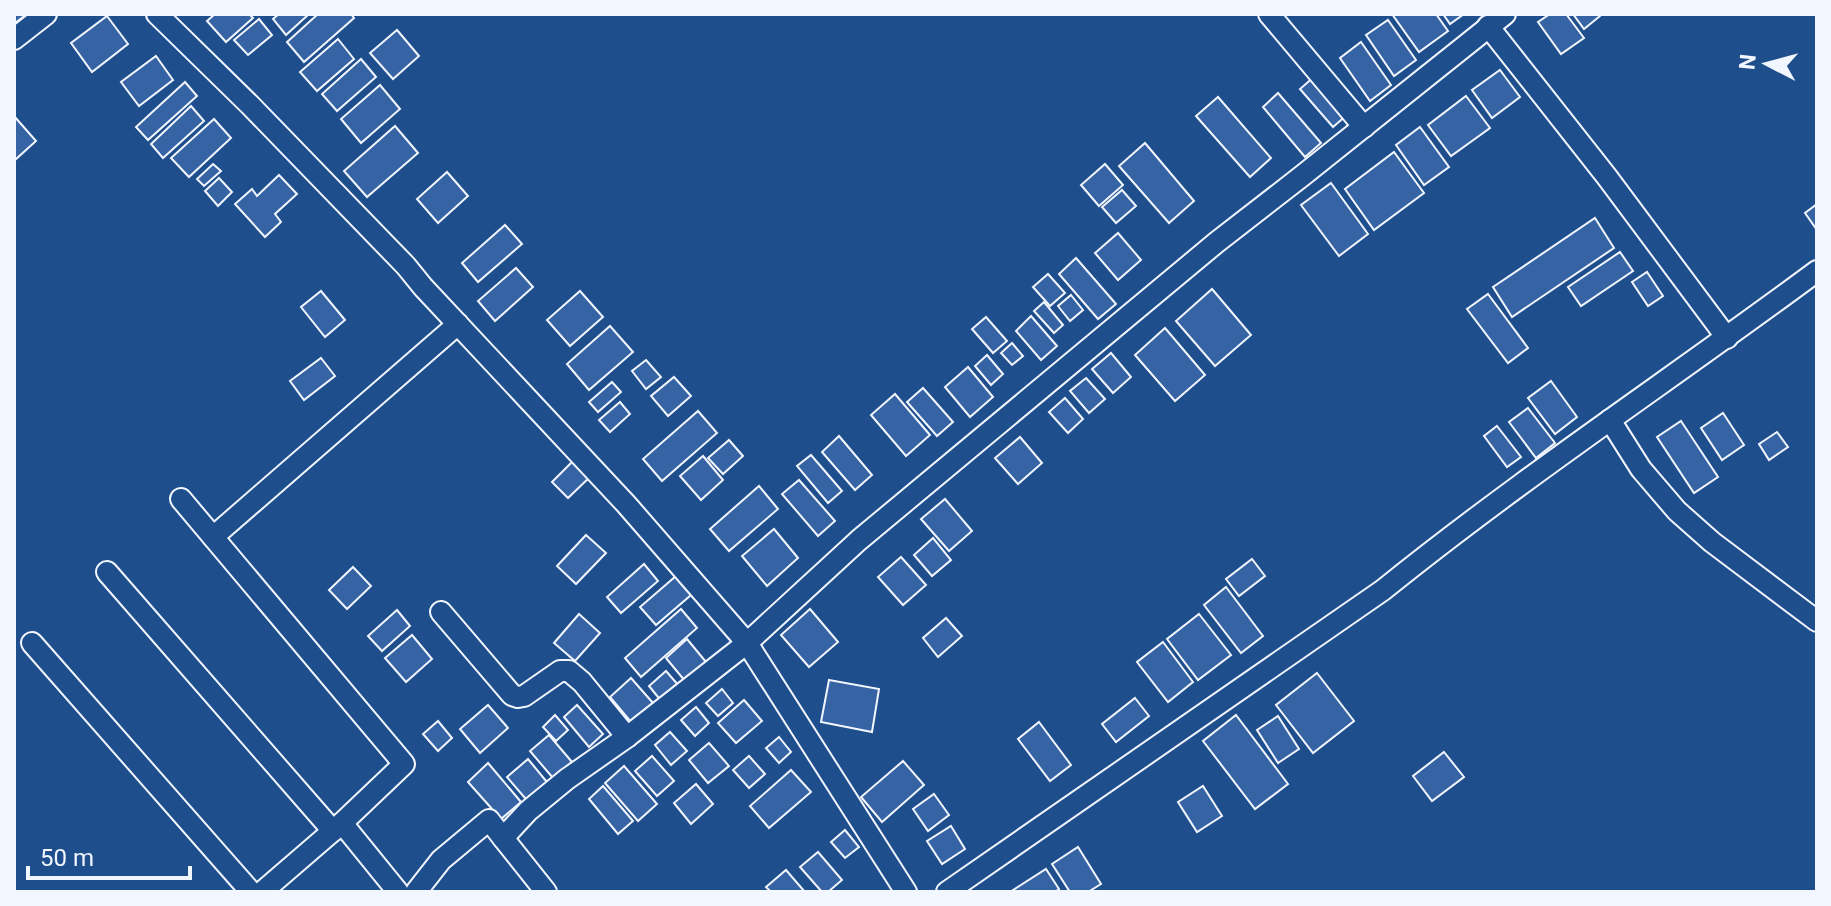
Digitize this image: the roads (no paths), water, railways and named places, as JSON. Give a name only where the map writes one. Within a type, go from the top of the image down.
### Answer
[{"type":"street","points":[[14,39],[46,14]]},
{"type":"street","points":[[157,14],[406,266],[626,504],[747,643],[906,892]]},
{"type":"street","points":[[1269,14],[1364,127]]},
{"type":"street","points":[[503,838],[528,811],[567,779],[627,737],[747,643],[859,540],[1068,364],[1496,20],[1607,177],[1727,338]]},
{"type":"street","points":[[947,892],[1383,590],[1610,420],[1817,271]]},
{"type":"street","points":[[213,537],[458,324]]},
{"type":"street","points":[[1610,420],[1641,469],[1677,511],[1712,542],[1817,621]]},
{"type":"street","points":[[181,499],[404,764],[262,892]]},
{"type":"street","points":[[107,572],[398,892]]},
{"type":"street","points":[[441,612],[512,695],[524,696],[560,671],[569,671],[582,682],[627,737]]},
{"type":"street","points":[[32,643],[251,892]]},
{"type":"street","points":[[416,892],[441,860],[489,820],[546,892]]}]
